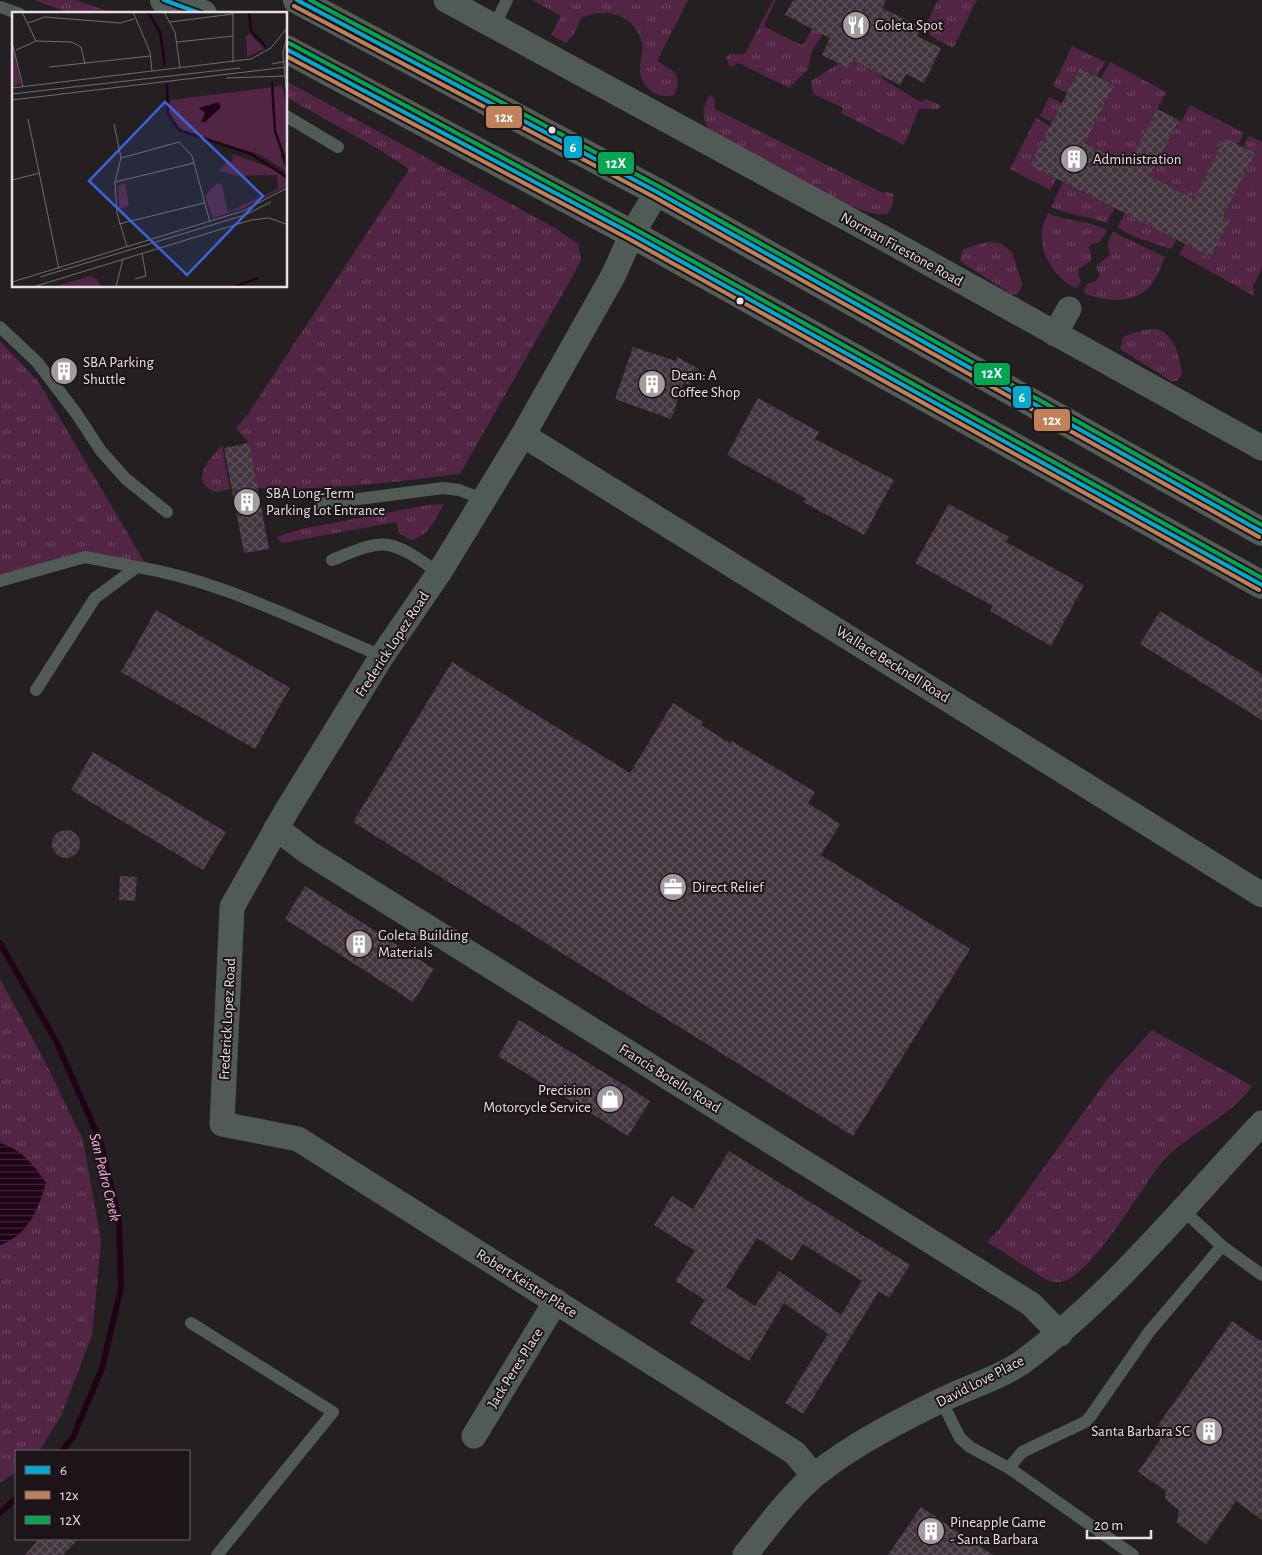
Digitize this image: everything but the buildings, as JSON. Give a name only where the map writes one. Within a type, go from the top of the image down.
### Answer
[{"type":"main road","points":[[164,0],[197,12]]},
{"type":"main road","points":[[297,0],[657,192],[1262,532]]},
{"type":"main road","points":[[288,50],[632,234],[1262,585]]},
{"type":"street","name":"Norman Firestone Road","points":[[446,0],[1262,448]]},
{"type":"street","name":"Frederick Lopez Road","points":[[222,1124],[232,907],[276,828],[382,656],[439,572],[523,435],[614,276],[632,234],[657,192]]},
{"type":"street","points":[[1055,334],[1070,308]]},
{"type":"street","name":"Wallace Becknell Road","points":[[523,435],[551,450],[1262,894]]},
{"type":"street","name":"Francis Botello Road","points":[[276,828],[309,853],[1031,1304],[1060,1334]]},
{"type":"street","name":"David Love Place","points":[[745,1555],[782,1510],[814,1476],[846,1452],[941,1400],[1018,1365],[1060,1334],[1107,1289],[1262,1123]]},
{"type":"street","name":"Robert Keister Place","points":[[222,1124],[298,1139],[796,1453],[814,1476]]},
{"type":"street","name":"Jack Peres Place","points":[[474,1436],[556,1301]]},
{"type":"lane","points":[[494,27],[507,0]]},
{"type":"lane","points":[[0,7],[14,12]]},
{"type":"lane","points":[[288,117],[338,147]]},
{"type":"lane","points":[[0,327],[37,362],[113,465],[140,492],[167,512]]},
{"type":"lane","points":[[320,504],[443,488],[459,490],[483,499]]},
{"type":"lane","points":[[332,560],[373,546],[389,545],[417,557],[439,572]]},
{"type":"lane","points":[[0,581],[85,557],[172,573],[218,587],[382,656]]},
{"type":"lane","points":[[36,690],[95,598],[137,567]]},
{"type":"lane","points":[[1182,1209],[1222,1246],[1262,1275]]},
{"type":"lane","points":[[1009,1468],[1022,1452],[1085,1422],[1090,1417],[1149,1332],[1222,1246]]},
{"type":"lane","points":[[191,1323],[333,1412],[218,1555]]},
{"type":"lane","points":[[941,1400],[960,1438],[970,1447],[1009,1468],[1133,1555]]},
{"type":"green space","points":[[34,0],[76,0],[109,12],[67,12]]},
{"type":"green space","points":[[532,0],[688,0],[657,61],[672,70],[677,77],[677,88],[674,95],[662,96],[656,94],[643,81],[640,69],[641,39],[631,23],[624,18],[607,13],[599,13],[581,18],[574,34],[566,43],[551,35],[561,16]]},
{"type":"green space","points":[[773,0],[776,0],[764,24],[765,27],[801,45],[804,44],[812,29],[823,34],[812,51],[808,69],[789,88],[739,63],[730,67],[726,57],[731,54],[745,54]]},
{"type":"green space","points":[[938,0],[977,0],[953,48],[930,36],[928,21]]},
{"type":"green space","points":[[1072,46],[1105,62],[1097,76],[1080,68],[1067,93],[1053,86]]},
{"type":"green space","points":[[854,57],[874,68],[873,71],[882,76],[881,78],[917,100],[922,102],[926,99],[940,105],[939,109],[919,109],[904,145],[841,113],[843,108],[813,94],[811,81],[840,63],[848,68]]},
{"type":"green space","points":[[1110,62],[1166,92],[1128,165],[1085,143],[1114,85],[1101,78]]},
{"type":"green space","points":[[288,82],[555,228],[578,244],[581,259],[460,474],[333,487],[257,488],[249,443],[236,428],[248,414],[409,169],[380,150],[288,98]]},
{"type":"green space","points":[[710,95],[714,98],[715,109],[883,193],[894,194],[892,207],[888,214],[873,213],[852,207],[828,196],[712,133],[704,119],[705,105]]},
{"type":"green space","points":[[1049,97],[1062,103],[1052,122],[1040,116]]},
{"type":"green space","points":[[1190,105],[1244,133],[1238,144],[1225,138],[1194,199],[1150,176],[1179,120],[1181,122]]},
{"type":"green space","points":[[1036,118],[1050,126],[1057,178],[1050,190],[1010,169]]},
{"type":"green space","points":[[1249,136],[1262,142],[1262,268],[1253,286],[1254,296],[1179,254],[1185,244],[1211,257],[1230,220],[1223,216],[1255,153],[1243,147]]},
{"type":"green space","points":[[1063,182],[1114,208],[1107,223],[1051,207]]},
{"type":"green space","points":[[1048,213],[1092,224],[1107,230],[1100,242],[1089,247],[1092,260],[1079,269],[1078,275],[1081,281],[1077,288],[1064,281],[1058,275],[1045,254],[1042,233]]},
{"type":"green space","points":[[1125,213],[1177,239],[1171,249],[1135,237],[1117,227]]},
{"type":"green space","points":[[1113,232],[1165,257],[1151,285],[1136,296],[1128,299],[1110,300],[1083,293],[1087,284],[1096,281],[1100,276],[1096,266],[1110,255],[1107,244]]},
{"type":"green space","points":[[987,242],[1000,243],[1012,252],[1022,283],[1021,289],[1017,294],[1011,294],[960,261],[963,249]]},
{"type":"green space","points":[[1157,329],[1168,336],[1176,347],[1182,374],[1177,381],[1171,381],[1120,349],[1123,337],[1143,330]]},
{"type":"green space","points":[[0,341],[38,381],[145,563],[88,552],[0,578]]},
{"type":"green space","points":[[222,445],[230,489],[217,492],[208,488],[203,483],[202,477],[207,463]]},
{"type":"green space","points":[[444,504],[427,531],[411,540],[400,534],[396,522],[282,543],[276,537],[301,529],[428,505]]},
{"type":"green space","points":[[0,979],[41,1054],[83,1140],[101,1241],[92,1335],[61,1416],[40,1450],[15,1450],[15,1473],[0,1483]]},
{"type":"green space","points":[[1152,1030],[1252,1086],[1230,1109],[1177,1147],[1165,1158],[1088,1264],[1064,1281],[1054,1282],[1045,1279],[987,1242],[1002,1226],[1108,1078]]},
{"type":"shaded area","points":[[0,1143],[15,1149],[21,1154],[32,1164],[46,1183],[35,1212],[25,1228],[10,1241],[0,1245]]},
{"type":"waterway","name":"San Pedro Creek","points":[[0,943],[57,1043],[101,1143],[119,1220],[121,1288],[102,1368],[73,1437],[63,1450]]},
{"type":"waterway","name":"San Pedro Creek","points":[[0,1513],[15,1499]]},
{"type":"transit line","name":"6","points":[[164,0],[197,12]]},
{"type":"transit line","name":"6","points":[[297,0],[657,192],[1262,532]]},
{"type":"transit line","name":"12X","points":[[310,0],[660,187],[1262,525]]},
{"type":"transit line","name":"12x","points":[[294,6],[654,197],[1259,537]]},
{"type":"transit line","name":"12X","points":[[289,43],[635,229],[1262,578]]},
{"type":"transit line","name":"6","points":[[288,50],[632,234],[1262,585]]},
{"type":"transit line","name":"12x","points":[[288,57],[629,239],[1259,590]]},
{"type":"place","name":"Goleta Spot","points":[[856,25]]},
{"type":"place","name":"Administration","points":[[1074,159]]},
{"type":"place","name":"SBA Parking Shuttle","points":[[64,371]]},
{"type":"place","name":"Dean: A Coffee Shop","points":[[652,384]]},
{"type":"place","name":"SBA Long-Term Parking Lot Entrance","points":[[247,502]]},
{"type":"place","name":"Direct Relief","points":[[673,887]]},
{"type":"place","name":"Goleta Building Materials","points":[[359,944]]},
{"type":"place","name":"Precision Motorcycle Service","points":[[610,1099]]},
{"type":"place","name":"Santa Barbara SC","points":[[1209,1431]]},
{"type":"place","name":"Pineapple Game - Santa Barbara","points":[[931,1531]]}]
